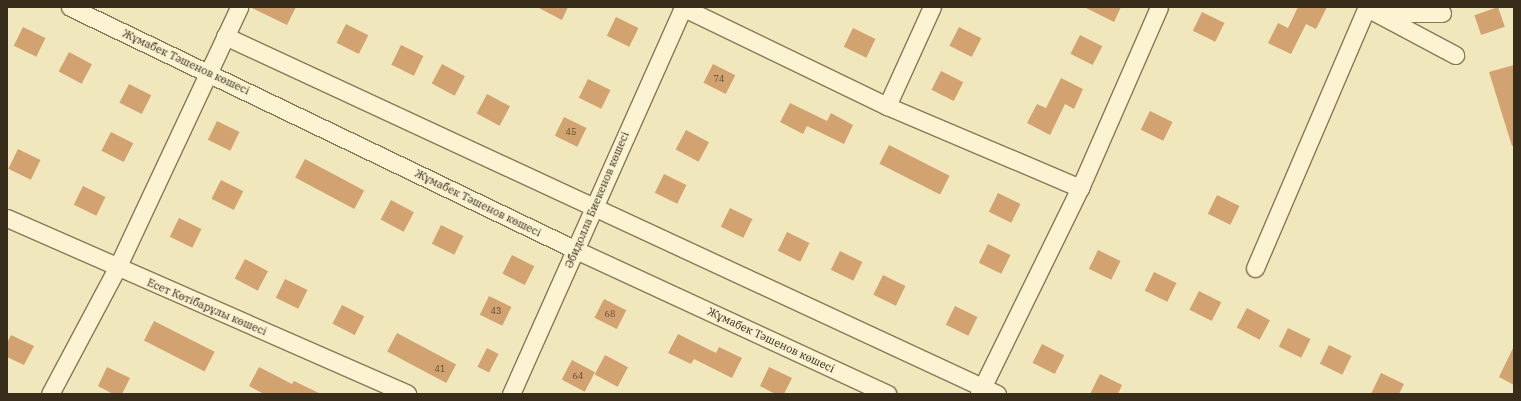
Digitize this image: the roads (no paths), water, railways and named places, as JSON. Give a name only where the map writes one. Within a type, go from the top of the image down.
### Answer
[{"type":"street","name":"Жұмабек Тәшенов көшесі","points":[[70,7],[576,250],[888,394]]},
{"type":"street","points":[[50,394],[117,268],[239,7]]},
{"type":"street","points":[[683,7],[887,106],[1080,188]]},
{"type":"street","name":"Әбидолла Биекенов көшесі","points":[[511,394],[595,209],[616,156],[683,7]]},
{"type":"street","points":[[887,106],[932,7]]},
{"type":"street","points":[[225,36],[986,392],[1080,188],[1159,7]]},
{"type":"street","points":[[1371,10],[1442,13]]},
{"type":"street","points":[[1371,10],[1455,55]]},
{"type":"street","points":[[1255,268],[1371,10]]},
{"type":"street","name":"Есет Көтібарұлы көшесі","points":[[7,218],[117,268],[407,394]]}]
